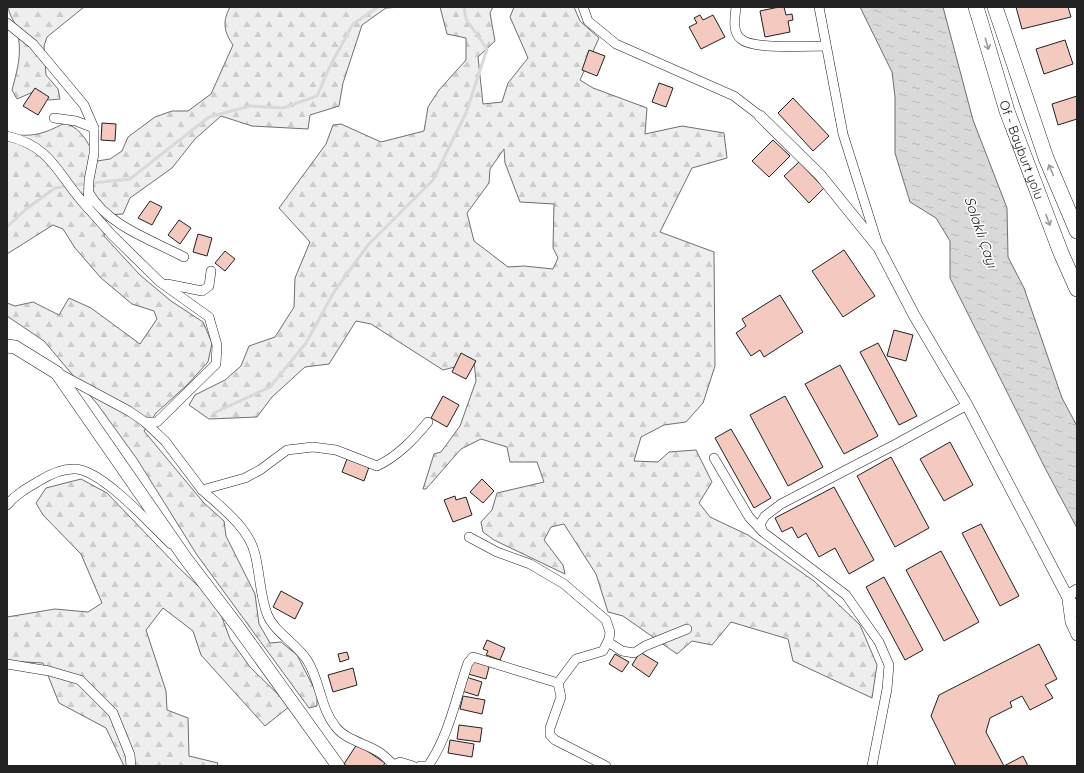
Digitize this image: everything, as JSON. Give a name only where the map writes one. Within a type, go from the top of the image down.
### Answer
[{"type":"highway","name":"Of - Bayburt yolu","points":[[976,7],[1007,111],[1061,253],[1077,289]]},
{"type":"highway","name":"Of - Bayburt yolu","points":[[995,7],[1046,158],[1077,231]]},
{"type":"main road","points":[[7,346],[15,347],[57,373],[186,559],[238,627],[338,766]]},
{"type":"street","points":[[583,7],[588,21],[616,44],[734,96],[760,116],[820,175],[879,248]]},
{"type":"street","points":[[736,7],[735,30],[741,40],[757,46],[826,46]]},
{"type":"street","points":[[819,7],[843,134],[879,248],[914,314],[967,405],[1067,596],[1077,611]]},
{"type":"street","points":[[7,23],[33,44],[84,104],[94,128],[94,154],[88,208]]},
{"type":"street","points":[[54,118],[76,121],[94,128]]},
{"type":"street","points":[[7,136],[33,145],[44,153],[62,175],[73,193],[112,235],[160,282],[209,317],[217,345],[216,364],[156,422],[145,422]]},
{"type":"street","points":[[89,193],[94,202],[118,223],[184,257]]},
{"type":"street","points":[[160,282],[202,291],[210,286],[211,271]]},
{"type":"street","points":[[57,373],[129,411],[145,422],[165,441],[202,490],[216,502],[246,533],[255,553],[263,599],[268,615],[275,626],[296,646],[308,661],[327,714],[336,727],[344,735],[381,752],[392,765],[400,762],[413,766]]},
{"type":"street","points":[[763,532],[760,524],[766,516],[781,504],[967,405]]},
{"type":"street","points":[[202,490],[245,478],[260,470],[288,450],[313,447],[336,450],[377,466],[390,460],[412,441],[428,422]]},
{"type":"street","points":[[714,458],[749,517],[763,532],[846,595],[879,642],[889,665],[887,690],[872,766]]},
{"type":"street","points":[[7,505],[16,495],[56,471],[76,469],[94,475],[118,493],[186,559]]},
{"type":"street","points":[[469,537],[497,552],[530,564],[564,584],[606,620],[610,632],[608,642],[603,650],[576,659],[558,683],[561,697],[550,728],[550,735],[555,740],[606,766]]},
{"type":"street","points":[[1067,596],[1077,590]]},
{"type":"street","points":[[1067,596],[1071,622],[1077,635]]},
{"type":"street","points":[[608,642],[622,651],[634,653],[645,646],[687,629]]},
{"type":"street","points":[[420,766],[428,766],[436,755],[468,663],[472,657],[558,683]]},
{"type":"street","points":[[7,664],[49,671],[80,680],[113,713],[130,754],[131,766]]},
{"type":"green space","points":[[8,7],[84,7],[47,37],[44,46],[46,75],[58,89],[60,99],[49,100],[33,92],[17,99],[12,90],[18,66],[19,44],[16,27],[9,13]]},
{"type":"green space","points":[[230,7],[402,7],[386,8],[362,25],[343,83],[339,106],[310,115],[308,129],[252,126],[221,116],[195,139],[172,168],[130,198],[123,214],[107,215],[104,236],[140,275],[171,301],[203,322],[212,343],[208,362],[187,385],[156,413],[144,431],[204,503],[224,521],[226,536],[255,594],[259,624],[270,643],[281,642],[297,655],[317,694],[317,706],[309,708],[197,555],[137,459],[98,405],[44,341],[7,316],[7,303],[15,306],[33,302],[59,315],[69,298],[91,308],[140,344],[157,319],[154,311],[132,304],[101,278],[75,248],[63,229],[53,225],[7,254],[7,134],[30,135],[43,133],[65,123],[81,133],[97,161],[110,159],[122,151],[128,137],[155,117],[172,111],[188,111],[211,94],[233,45],[225,27],[227,12]]},
{"type":"green space","points":[[440,7],[493,7],[490,13],[495,41],[478,57],[483,104],[502,102],[508,83],[528,58],[510,17],[514,7],[574,7],[580,21],[599,38],[580,80],[593,88],[647,108],[645,134],[682,126],[724,133],[727,158],[692,168],[660,232],[714,252],[715,366],[703,403],[686,422],[664,425],[641,437],[634,461],[658,462],[669,452],[696,450],[712,482],[699,503],[710,517],[748,535],[814,581],[860,625],[877,665],[872,698],[793,661],[788,639],[731,622],[712,645],[692,641],[677,654],[623,616],[608,612],[596,574],[564,524],[551,527],[544,540],[563,565],[565,574],[494,540],[483,532],[481,522],[492,510],[497,493],[544,482],[537,462],[510,462],[507,447],[481,439],[461,449],[426,489],[423,489],[434,454],[441,452],[460,426],[476,381],[474,362],[443,370],[371,324],[356,321],[329,364],[305,367],[272,397],[257,417],[209,419],[189,405],[195,395],[225,380],[241,366],[249,346],[275,337],[294,307],[295,278],[310,242],[279,208],[326,144],[333,125],[341,124],[381,142],[424,131],[428,107],[439,90],[466,60],[466,38],[447,34]],"holes":[[[504,149],[505,163],[520,202],[554,204],[553,248],[558,258],[553,269],[524,266],[508,267],[474,241],[467,213],[489,183],[490,169]]]},
{"type":"green space","points":[[81,479],[107,493],[178,567],[217,604],[230,639],[250,667],[290,706],[265,726],[201,655],[193,631],[163,608],[146,630],[166,691],[167,710],[188,718],[189,756],[218,763],[217,766],[124,766],[106,728],[59,703],[43,663],[7,661],[7,617],[55,609],[88,612],[102,603],[81,554],[43,515],[36,503],[46,488]]},
{"type":"water","name":"Solaklı Çayı","points":[[860,7],[943,7],[973,120],[1007,208],[1008,257],[1024,288],[1062,398],[1077,426],[1077,528],[1045,468],[950,278],[950,241],[936,218],[910,202],[895,153],[895,97],[892,72]]},
{"type":"building","points":[[784,7],[786,15],[792,14],[793,20],[788,21],[790,32],[765,37],[760,11]]},
{"type":"building","points":[[1016,7],[1068,7],[1071,17],[1022,29]]},
{"type":"building","points":[[700,15],[703,20],[713,15],[725,37],[701,49],[689,27],[697,23],[694,18]]},
{"type":"building","points":[[1065,40],[1073,64],[1044,74],[1036,49]]},
{"type":"building","points":[[589,50],[605,56],[597,76],[582,70]]},
{"type":"building","points":[[659,83],[673,88],[666,107],[652,102]]},
{"type":"building","points":[[35,88],[49,97],[38,115],[23,106]]},
{"type":"building","points":[[1077,96],[1077,119],[1058,125],[1052,104]]},
{"type":"building","points":[[793,98],[829,136],[813,151],[778,113]]},
{"type":"building","points":[[102,123],[116,124],[115,141],[101,140]]},
{"type":"building","points":[[773,140],[790,156],[769,177],[752,161]]},
{"type":"building","points":[[799,162],[824,188],[809,203],[784,176]]},
{"type":"building","points":[[150,201],[162,207],[152,225],[138,218]]},
{"type":"building","points":[[179,220],[191,228],[180,244],[168,235]]},
{"type":"building","points":[[198,234],[212,238],[207,256],[193,252]]},
{"type":"building","points":[[844,250],[875,296],[843,317],[812,271]]},
{"type":"building","points":[[225,251],[235,259],[225,271],[215,263]]},
{"type":"building","points":[[780,295],[803,332],[764,357],[760,350],[751,356],[736,333],[746,326],[742,319]]},
{"type":"building","points":[[894,330],[913,335],[906,361],[887,356]]},
{"type":"building","points":[[878,343],[917,416],[899,425],[860,352]]},
{"type":"building","points":[[461,353],[476,361],[466,379],[452,372]]},
{"type":"building","points":[[840,365],[878,436],[844,454],[805,384]]},
{"type":"building","points":[[443,396],[459,405],[447,427],[431,418]]},
{"type":"building","points":[[785,396],[823,467],[788,486],[750,415]]},
{"type":"building","points":[[731,429],[771,498],[754,508],[715,438]]},
{"type":"building","points":[[950,442],[973,485],[944,501],[920,459]]},
{"type":"building","points":[[891,457],[929,528],[895,547],[857,476]]},
{"type":"building","points":[[347,459],[369,467],[364,481],[342,472]]},
{"type":"building","points":[[482,479],[494,491],[483,503],[470,492]]},
{"type":"building","points":[[834,487],[874,560],[849,574],[835,548],[819,557],[806,533],[798,538],[792,527],[782,532],[775,518]]},
{"type":"building","points":[[455,496],[456,500],[466,497],[472,515],[453,522],[444,500]]},
{"type":"building","points":[[981,524],[1019,596],[1000,606],[962,533]]},
{"type":"building","points":[[941,551],[979,622],[944,641],[906,570]]},
{"type":"building","points":[[884,577],[923,650],[905,660],[866,587]]},
{"type":"building","points":[[281,591],[303,603],[295,619],[273,607]]},
{"type":"building","points":[[487,640],[505,648],[500,660],[486,655],[488,651],[483,649]]},
{"type":"building","points":[[1039,644],[1057,679],[1045,685],[1053,698],[1030,710],[1022,696],[1010,702],[1012,707],[990,718],[986,732],[1004,766],[956,766],[931,716],[939,695]]},
{"type":"building","points":[[347,652],[349,659],[340,662],[338,654]]},
{"type":"building","points":[[640,652],[658,663],[649,677],[632,665]]},
{"type":"building","points":[[615,654],[629,662],[622,672],[609,664]]},
{"type":"building","points":[[473,658],[490,663],[486,679],[468,674]]},
{"type":"building","points":[[353,668],[357,685],[333,692],[328,675]]},
{"type":"building","points":[[466,677],[482,682],[478,696],[462,691]]},
{"type":"building","points":[[463,696],[485,700],[482,714],[460,709]]},
{"type":"building","points":[[459,725],[482,728],[480,742],[457,739]]},
{"type":"building","points":[[450,740],[474,744],[472,757],[448,753]]},
{"type":"building","points":[[357,744],[385,763],[383,766],[347,766],[344,764]]},
{"type":"building","points":[[1023,756],[1028,766],[1004,766]]},
{"type":"waterway","points":[[73,185],[130,179],[209,117],[250,106],[283,108],[317,96],[330,66],[353,24],[378,7]]},
{"type":"waterway","points":[[214,413],[270,387],[306,343],[334,292],[368,245],[433,180],[466,113],[487,49],[466,19],[464,7]]},
{"type":"waterway","points":[[7,227],[26,209],[55,188],[67,186]]}]
